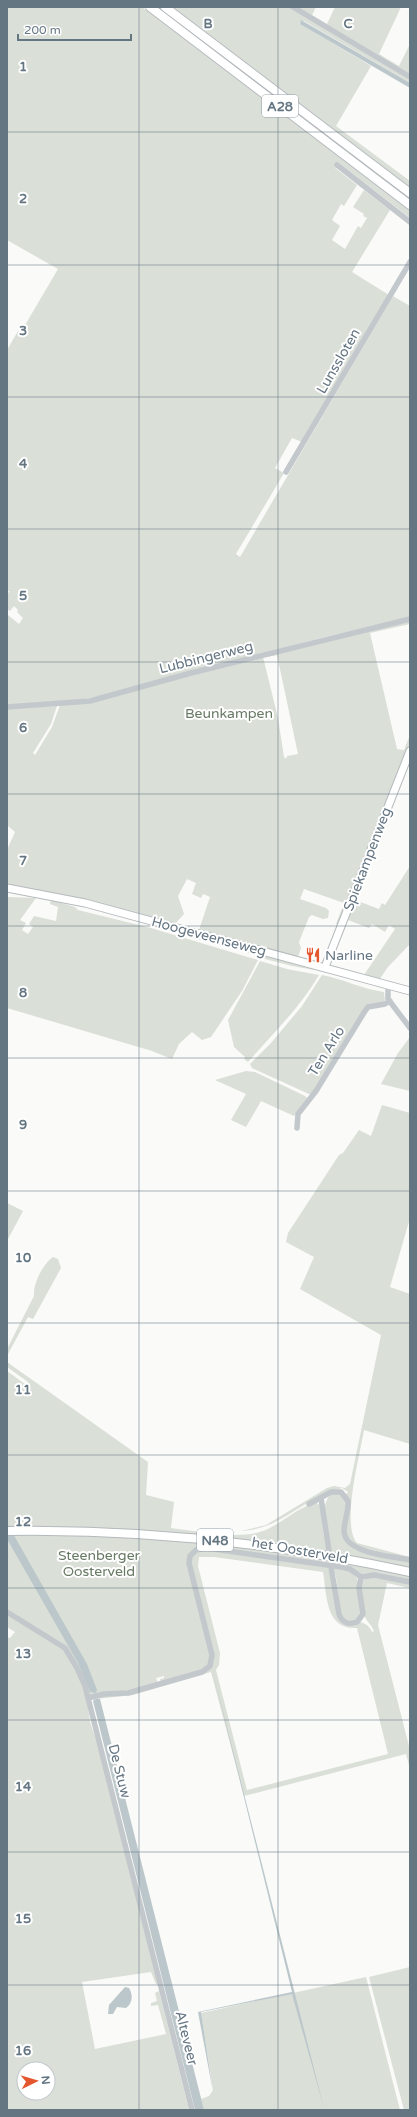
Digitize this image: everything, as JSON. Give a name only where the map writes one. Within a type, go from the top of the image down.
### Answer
[{"type":"highway","name":"A28","points":[[150,7],[410,205]]},
{"type":"highway","name":"A28","points":[[166,7],[410,193]]},
{"type":"highway","name":"N48","points":[[7,1531],[132,1533],[234,1542],[328,1555],[410,1572]]},
{"type":"main road","name":"Spiekampenweg","points":[[325,967],[410,751]]},
{"type":"main road","name":"Hoogeveenseweg","points":[[7,888],[85,903],[410,991]]},
{"type":"street","points":[[293,7],[410,77]]},
{"type":"street","points":[[337,165],[410,222]]},
{"type":"street","name":"Lunssloten","points":[[286,472],[410,262]]},
{"type":"street","name":"Lubbingerweg","points":[[7,707],[90,700],[191,672],[410,619]]},
{"type":"street","points":[[388,985],[387,995],[390,1001],[410,1028]]},
{"type":"street","name":"Ten Arlo","points":[[297,1128],[298,1114],[316,1090],[365,1011],[368,1007],[386,1004],[390,1001]]},
{"type":"street","points":[[309,1504],[335,1491],[341,1492],[347,1497],[348,1506],[345,1534],[348,1542],[360,1550],[410,1560]]},
{"type":"street","name":"het Oosterveld","points":[[321,1498],[329,1551]]},
{"type":"street","name":"het Oosterveld","points":[[88,1698],[101,1694],[131,1692],[202,1672],[210,1666],[212,1655],[189,1563],[190,1556],[196,1550],[218,1549],[312,1561],[346,1568],[361,1577],[374,1574],[410,1582]]},
{"type":"street","name":"het Oosterveld","points":[[331,1567],[340,1619],[347,1623],[357,1622],[363,1614],[358,1588],[361,1577]]},
{"type":"street","name":"De Stuw","points":[[7,1612],[67,1650],[80,1674],[88,1698],[158,1971]]},
{"type":"street","name":"Alteveer","points":[[158,1971],[192,2110]]},
{"type":"green space","points":[[7,7],[142,7],[410,211],[410,218],[339,163],[335,168],[357,185],[344,206],[341,204],[332,220],[340,226],[332,240],[345,249],[358,226],[361,228],[367,218],[363,216],[364,214],[353,207],[364,190],[390,210],[352,272],[389,295],[302,442],[292,438],[275,468],[284,473],[236,554],[240,557],[393,296],[410,306],[410,617],[321,638],[87,699],[7,705],[7,611],[8,615],[19,624],[23,618],[14,606],[10,611],[7,609],[7,594],[10,591],[7,591],[7,350],[18,331],[21,332],[58,269],[7,240]]},
{"type":"green space","points":[[152,7],[161,7],[410,196],[410,203]]},
{"type":"green space","points":[[173,7],[290,7],[410,79],[410,83],[304,21],[299,23],[371,66],[336,126],[410,181],[410,187]]},
{"type":"green space","points":[[296,7],[316,7],[312,15],[327,24],[335,7],[401,7],[379,54],[399,66],[410,44],[410,75]]},
{"type":"green space","name":"Beunkampen","points":[[410,621],[410,624],[370,633],[397,749],[404,750],[410,735],[410,745],[340,927],[336,924],[344,903],[304,889],[300,899],[326,908],[329,911],[328,918],[323,919],[312,915],[309,917],[299,942],[301,948],[298,957],[199,930],[210,897],[203,894],[201,898],[192,894],[196,883],[187,879],[178,896],[184,914],[175,924],[74,897],[7,884],[7,850],[15,832],[7,825],[7,709],[57,706],[51,724],[33,753],[35,755],[52,727],[60,705],[263,657],[278,718],[284,757],[286,759],[287,756],[298,754],[277,655],[266,656]]},
{"type":"green space","points":[[410,866],[410,944],[388,967],[379,980],[364,975],[395,929],[389,925],[385,932],[372,924],[369,928],[348,920],[355,900],[379,909],[382,903],[385,905]]},
{"type":"green space","points":[[7,897],[36,898],[20,920],[26,923],[22,930],[28,934],[33,927],[29,924],[34,916],[56,921],[58,907],[50,904],[51,900],[75,907],[78,910],[151,928],[258,960],[242,991],[211,1037],[202,1040],[192,1032],[179,1044],[172,1059],[152,1051],[7,1008]]},
{"type":"green space","points":[[176,930],[261,954],[260,956],[175,933]]},
{"type":"green space","points":[[263,954],[320,970],[320,971],[261,958]]},
{"type":"green space","points":[[260,961],[287,969],[319,975],[303,999],[286,1020],[248,1062],[244,1059],[245,1057],[234,1047],[228,1020]]},
{"type":"green space","points":[[322,975],[368,989],[384,992],[385,1002],[368,1006],[312,1094],[309,1094],[252,1068],[250,1064],[271,1043],[302,1006]]},
{"type":"green space","points":[[410,1037],[410,1091],[381,1084],[398,1053]]},
{"type":"green space","points":[[246,1071],[255,1072],[307,1098],[294,1116],[261,1101],[246,1127],[231,1120],[246,1094],[215,1080]]},
{"type":"green space","points":[[382,1105],[410,1113],[410,1218],[390,1287],[410,1294],[410,1444],[364,1430],[353,1489],[351,1521],[353,1534],[357,1543],[410,1557],[410,1559],[356,1546],[346,1534],[346,1494],[348,1492],[342,1488],[327,1493],[309,1502],[273,1523],[253,1530],[241,1531],[266,1525],[327,1488],[334,1486],[345,1488],[350,1484],[381,1335],[300,1289],[314,1257],[286,1242],[288,1233],[339,1155],[343,1153],[359,1130],[371,1136]]},
{"type":"green space","points":[[7,1203],[23,1211],[7,1241]]},
{"type":"green space","points":[[53,1257],[58,1259],[61,1268],[33,1319],[28,1317],[7,1356],[7,1349],[34,1296],[35,1285],[39,1274]]},
{"type":"green space","name":"Steenberger Oosterveld","points":[[7,1362],[148,1462],[146,1495],[174,1502],[171,1528],[230,1535],[253,1534],[270,1528],[304,1507],[317,1503],[322,1507],[323,1531],[327,1552],[331,1551],[324,1507],[329,1495],[337,1493],[343,1496],[346,1502],[344,1534],[347,1542],[353,1548],[372,1555],[410,1561],[410,1569],[351,1557],[292,1548],[173,1534],[174,1539],[264,1548],[322,1557],[381,1568],[410,1574],[410,1581],[374,1573],[360,1574],[350,1567],[333,1563],[332,1559],[329,1560],[329,1563],[204,1547],[193,1550],[187,1560],[210,1650],[210,1664],[199,1672],[161,1682],[160,1679],[164,1678],[164,1676],[156,1678],[158,1683],[133,1690],[92,1695],[86,1694],[90,1722],[109,1779],[159,1984],[156,1984],[151,1972],[82,1982],[95,2049],[166,2034],[158,2005],[151,2006],[151,2003],[157,2001],[155,1993],[159,1991],[189,2110],[7,2110],[7,1637],[10,1638],[15,1632],[7,1627],[7,1613],[52,1642],[49,1637],[7,1611],[7,1371],[29,1387],[28,1382],[7,1367]]},
{"type":"green space","points":[[200,1550],[330,1566],[339,1620],[363,1623],[370,1628],[372,1632],[374,1631],[366,1619],[363,1609],[361,1595],[362,1581],[368,1577],[410,1583],[410,1588],[387,1583],[378,1625],[410,1750],[410,1769],[406,1754],[244,1796],[211,1672],[133,1695],[96,1699],[93,1701],[94,1697],[126,1694],[201,1674],[213,1665],[213,1655],[190,1563],[192,1555]],"holes":[[[199,1557],[214,1557],[323,1572],[327,1600],[333,1617],[339,1623],[347,1627],[357,1628],[388,1754],[247,1790],[216,1670],[219,1665],[220,1653],[198,1566]]]},
{"type":"green space","points":[[333,1567],[349,1570],[357,1578],[362,1611],[358,1619],[349,1622],[341,1616],[336,1577]]},
{"type":"green space","points":[[410,1967],[410,2110],[404,2110],[369,1977]]},
{"type":"green space","points":[[366,1977],[400,2110],[204,2110],[201,2099],[209,2096],[213,2090],[201,2013]]},
{"type":"shaded area","points":[[301,20],[410,83],[410,88],[300,24]]},
{"type":"shaded area","points":[[7,1523],[87,1664],[97,1690],[96,1693],[90,1692],[78,1663],[7,1539]]},
{"type":"shaded area","points":[[213,1672],[324,2108],[292,1994],[201,2012],[213,2092],[198,2012],[292,1992]]},
{"type":"shaded area","points":[[100,1699],[204,2110],[195,2110],[93,1701]]},
{"type":"shaded area","points":[[125,1987],[129,1988],[131,1993],[132,1999],[130,2004],[126,2008],[117,2007],[113,2014],[108,2014],[109,2005]]},
{"type":"place","name":"Narline","points":[[313,955]]}]
